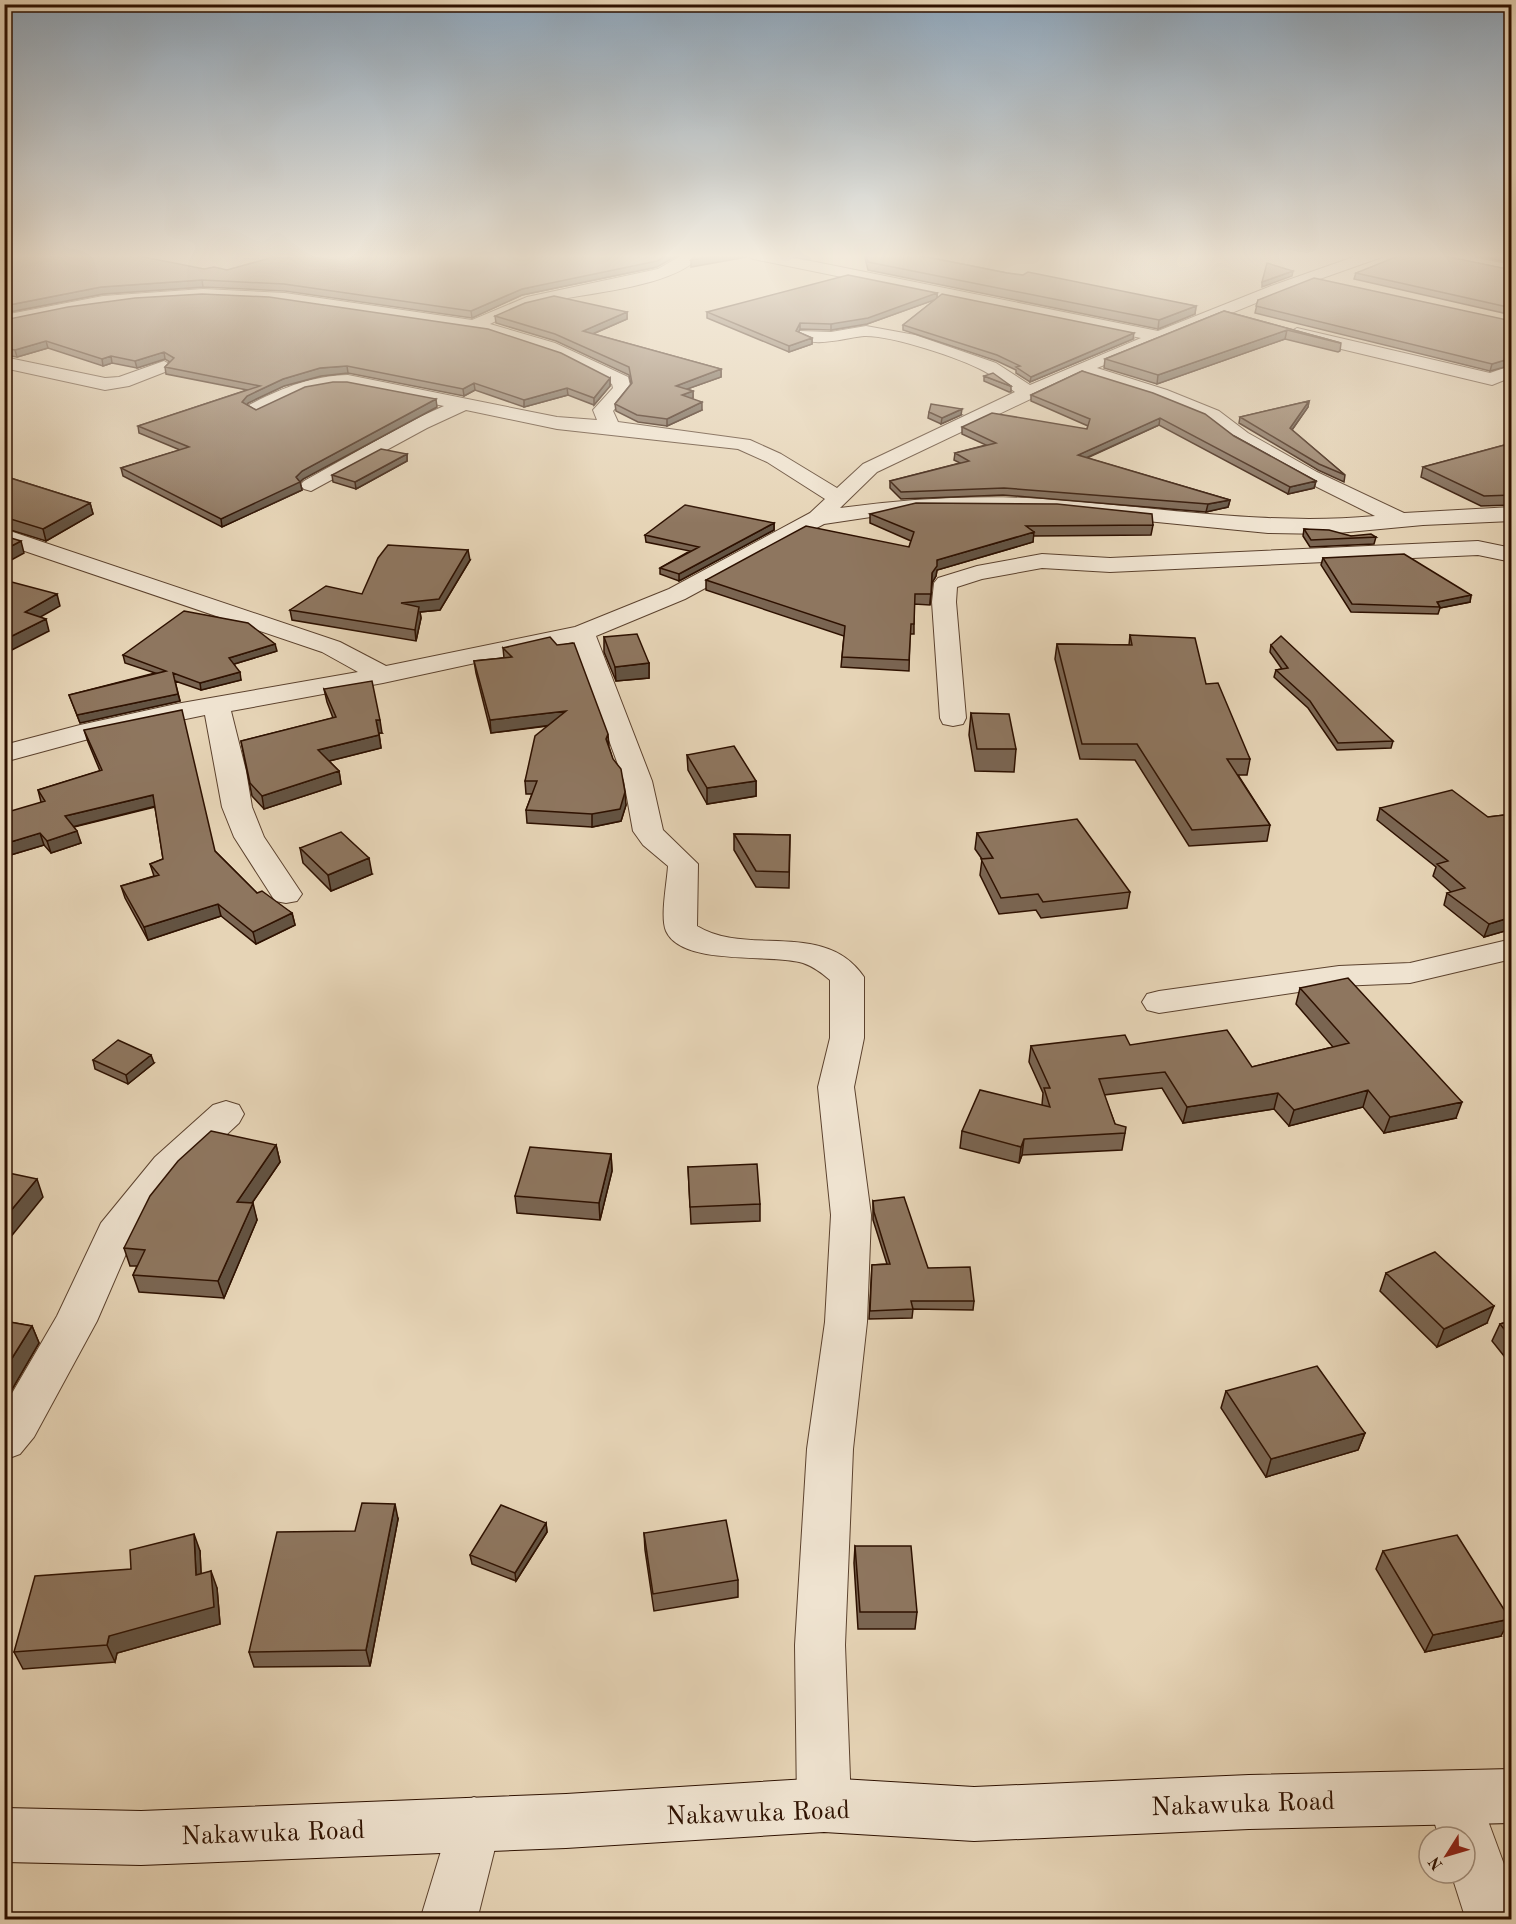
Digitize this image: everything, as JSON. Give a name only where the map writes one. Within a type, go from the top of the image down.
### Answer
[{"type":"street","points":[[536,344],[602,370],[621,381],[622,390],[603,410],[610,427]]},
{"type":"street","points":[[926,344],[990,367],[1029,393]]},
{"type":"street","points":[[4,754],[80,733],[176,712],[216,707],[383,675],[582,633],[676,594],[818,518],[870,468],[1080,369],[1146,344]]},
{"type":"street","points":[[1345,344],[1492,379],[1510,371]]},
{"type":"street","points":[[4,362],[105,384],[122,382],[164,366]]},
{"type":"street","points":[[1080,369],[1204,411],[1241,437],[1310,476],[1401,520]]},
{"type":"street","points":[[255,410],[300,386],[330,381],[348,381],[557,423],[610,427],[743,444],[761,451],[839,498]]},
{"type":"street","points":[[311,485],[420,424],[464,404]]},
{"type":"street","points":[[818,518],[911,505],[994,502],[1130,512],[1268,526],[1327,527],[1512,514]]},
{"type":"street","points":[[4,536],[331,647],[383,675]]},
{"type":"street","points":[[953,718],[944,602],[946,583],[977,573],[1042,561],[1110,565],[1478,548],[1512,555]]},
{"type":"street","points":[[582,633],[638,781],[648,831],[683,864],[680,921],[682,931],[701,945],[768,948],[831,961],[847,977],[847,1038],[836,1087],[850,1215],[846,1322],[830,1449],[820,1645],[824,1805]]},
{"type":"street","points":[[216,707],[232,771],[237,807],[249,837],[286,894]]},
{"type":"street","points":[[1159,1002],[1339,976],[1410,973],[1512,949]]},
{"type":"street","points":[[4,1441],[18,1424],[76,1321],[115,1233],[168,1167],[226,1114]]},
{"type":"street","name":"Nakawuka Road","points":[[4,1835],[141,1838],[474,1824],[824,1805],[974,1814],[1250,1802],[1512,1796]]},
{"type":"street","points":[[1454,1799],[1496,1920]]},
{"type":"street","points":[[448,1920],[474,1824]]},
{"type":"building","points":[[4,344],[36,344],[15,350],[4,348]]},
{"type":"building","points":[[55,344],[533,344],[561,353],[610,378],[594,398],[567,388],[524,400],[474,383],[463,389],[347,366],[320,368],[283,379],[247,396],[242,402],[256,410],[305,387],[333,382],[347,382],[436,399],[302,471],[296,477],[300,482],[221,519],[121,468],[189,447],[138,426],[260,386],[165,367],[174,358],[164,352],[135,361],[111,356],[102,359]]},
{"type":"building","points":[[577,344],[629,344],[721,369],[676,386],[693,391],[682,395],[702,402],[667,419],[637,415],[615,404],[632,383],[629,367]]},
{"type":"building","points":[[962,344],[1109,344],[1031,377],[1016,367],[1020,366],[997,355]]},
{"type":"building","points":[[1143,344],[1247,344],[1158,375],[1105,359]]},
{"type":"building","points":[[1410,344],[1512,344],[1512,358],[1492,364]]},
{"type":"building","points":[[1082,371],[1153,393],[1205,414],[1234,436],[1316,481],[1290,487],[1160,418],[1078,455],[1230,500],[1208,504],[1004,488],[901,492],[890,481],[969,461],[955,453],[996,443],[962,427],[992,413],[1087,429],[1090,419],[1031,395]]},
{"type":"building","points":[[993,373],[1011,386],[984,376]]},
{"type":"building","points":[[1309,401],[1290,428],[1345,475],[1319,464],[1240,417]]},
{"type":"building","points":[[931,404],[962,409],[942,418],[929,412]]},
{"type":"building","points":[[1512,443],[1512,495],[1484,496],[1423,467]]},
{"type":"building","points":[[381,449],[407,454],[355,482],[332,475]]},
{"type":"building","points":[[4,476],[90,503],[43,529],[4,517]]},
{"type":"building","points":[[916,503],[1057,504],[1152,514],[1153,525],[1026,526],[1034,532],[937,560],[937,566],[932,573],[931,594],[915,594],[909,660],[842,657],[845,626],[706,580],[806,526],[909,547],[914,532],[870,514]]},
{"type":"building","points":[[685,505],[774,523],[679,574],[660,568],[699,547],[645,535]]},
{"type":"building","points":[[1304,529],[1329,530],[1351,536],[1371,534],[1376,537],[1311,540]]},
{"type":"building","points":[[4,536],[21,541],[4,550]]},
{"type":"building","points":[[388,545],[468,550],[439,599],[401,603],[419,607],[415,630],[290,610],[326,586],[362,594],[378,558]]},
{"type":"building","points":[[1404,554],[1471,595],[1437,602],[1440,607],[1352,604],[1323,558]]},
{"type":"building","points":[[4,580],[57,594],[25,612],[46,619],[4,640]]},
{"type":"building","points":[[184,611],[248,623],[275,644],[229,658],[240,672],[200,683],[173,673],[178,694],[77,715],[69,695],[166,671],[123,655]]},
{"type":"building","points":[[637,634],[649,663],[615,667],[604,637]]},
{"type":"building","points":[[1130,635],[1195,638],[1206,684],[1218,683],[1250,759],[1227,759],[1270,825],[1192,830],[1137,744],[1082,744],[1057,644],[1132,645]]},
{"type":"building","points":[[1281,636],[1393,741],[1338,743],[1310,701],[1276,670],[1288,668],[1271,645]]},
{"type":"building","points":[[550,637],[557,645],[574,643],[608,734],[606,739],[613,759],[621,769],[625,792],[620,809],[592,814],[526,810],[537,781],[525,781],[535,736],[566,711],[490,720],[474,661],[512,657],[503,648]]},
{"type":"building","points":[[372,681],[380,720],[376,720],[379,735],[318,750],[339,771],[262,796],[250,783],[241,741],[336,717],[324,689]]},
{"type":"building","points":[[182,710],[215,851],[257,893],[262,891],[292,913],[253,932],[218,904],[144,927],[121,886],[159,875],[150,864],[163,859],[153,795],[65,816],[77,831],[47,841],[40,833],[4,844],[4,813],[45,801],[38,790],[102,770],[84,730]]},
{"type":"building","points":[[971,713],[1009,714],[1016,749],[977,749]]},
{"type":"building","points":[[734,746],[756,781],[707,788],[687,755]]},
{"type":"building","points":[[1452,790],[1488,817],[1512,814],[1512,917],[1489,924],[1447,893],[1465,888],[1437,864],[1448,861],[1380,808]]},
{"type":"building","points":[[1077,819],[1130,892],[1043,902],[1038,894],[1001,898],[981,859],[993,858],[977,833]]},
{"type":"building","points":[[341,832],[369,858],[328,875],[300,848]]},
{"type":"building","points":[[734,834],[790,835],[789,872],[756,871]]},
{"type":"building","points":[[1348,978],[1462,1102],[1390,1117],[1368,1090],[1294,1110],[1278,1093],[1187,1107],[1165,1072],[1099,1079],[1115,1124],[1126,1127],[1125,1133],[1024,1139],[1021,1147],[962,1131],[980,1090],[1050,1107],[1044,1088],[1050,1088],[1031,1046],[1125,1035],[1130,1045],[1227,1030],[1252,1067],[1349,1043],[1300,988]]},
{"type":"building","points":[[118,1040],[151,1055],[126,1075],[93,1060]]},
{"type":"building","points":[[211,1131],[276,1145],[237,1202],[253,1203],[218,1281],[133,1275],[145,1250],[124,1248],[150,1196],[178,1161]]},
{"type":"building","points":[[530,1147],[611,1154],[599,1203],[515,1196]]},
{"type":"building","points":[[757,1164],[760,1204],[690,1207],[688,1167]]},
{"type":"building","points":[[4,1172],[37,1179],[4,1219]]},
{"type":"building","points":[[904,1197],[928,1268],[970,1267],[974,1301],[911,1301],[913,1309],[870,1311],[872,1265],[890,1264],[874,1212],[873,1201]]},
{"type":"building","points":[[1435,1252],[1494,1306],[1444,1329],[1386,1273]]},
{"type":"building","points":[[4,1321],[32,1326],[4,1371]]},
{"type":"building","points":[[1512,1321],[1512,1339],[1500,1324]]},
{"type":"building","points":[[1317,1366],[1365,1433],[1271,1459],[1226,1391]]},
{"type":"building","points":[[362,1503],[395,1504],[366,1650],[249,1652],[277,1532],[355,1531]]},
{"type":"building","points":[[501,1505],[546,1523],[515,1573],[470,1555]]},
{"type":"building","points":[[726,1520],[738,1580],[653,1594],[644,1533]]},
{"type":"building","points":[[194,1534],[196,1575],[211,1571],[214,1607],[109,1636],[107,1645],[14,1652],[35,1576],[131,1569],[130,1550]]},
{"type":"building","points":[[1457,1535],[1510,1619],[1433,1635],[1383,1551]]},
{"type":"building","points":[[855,1546],[911,1546],[917,1612],[860,1612]]}]
